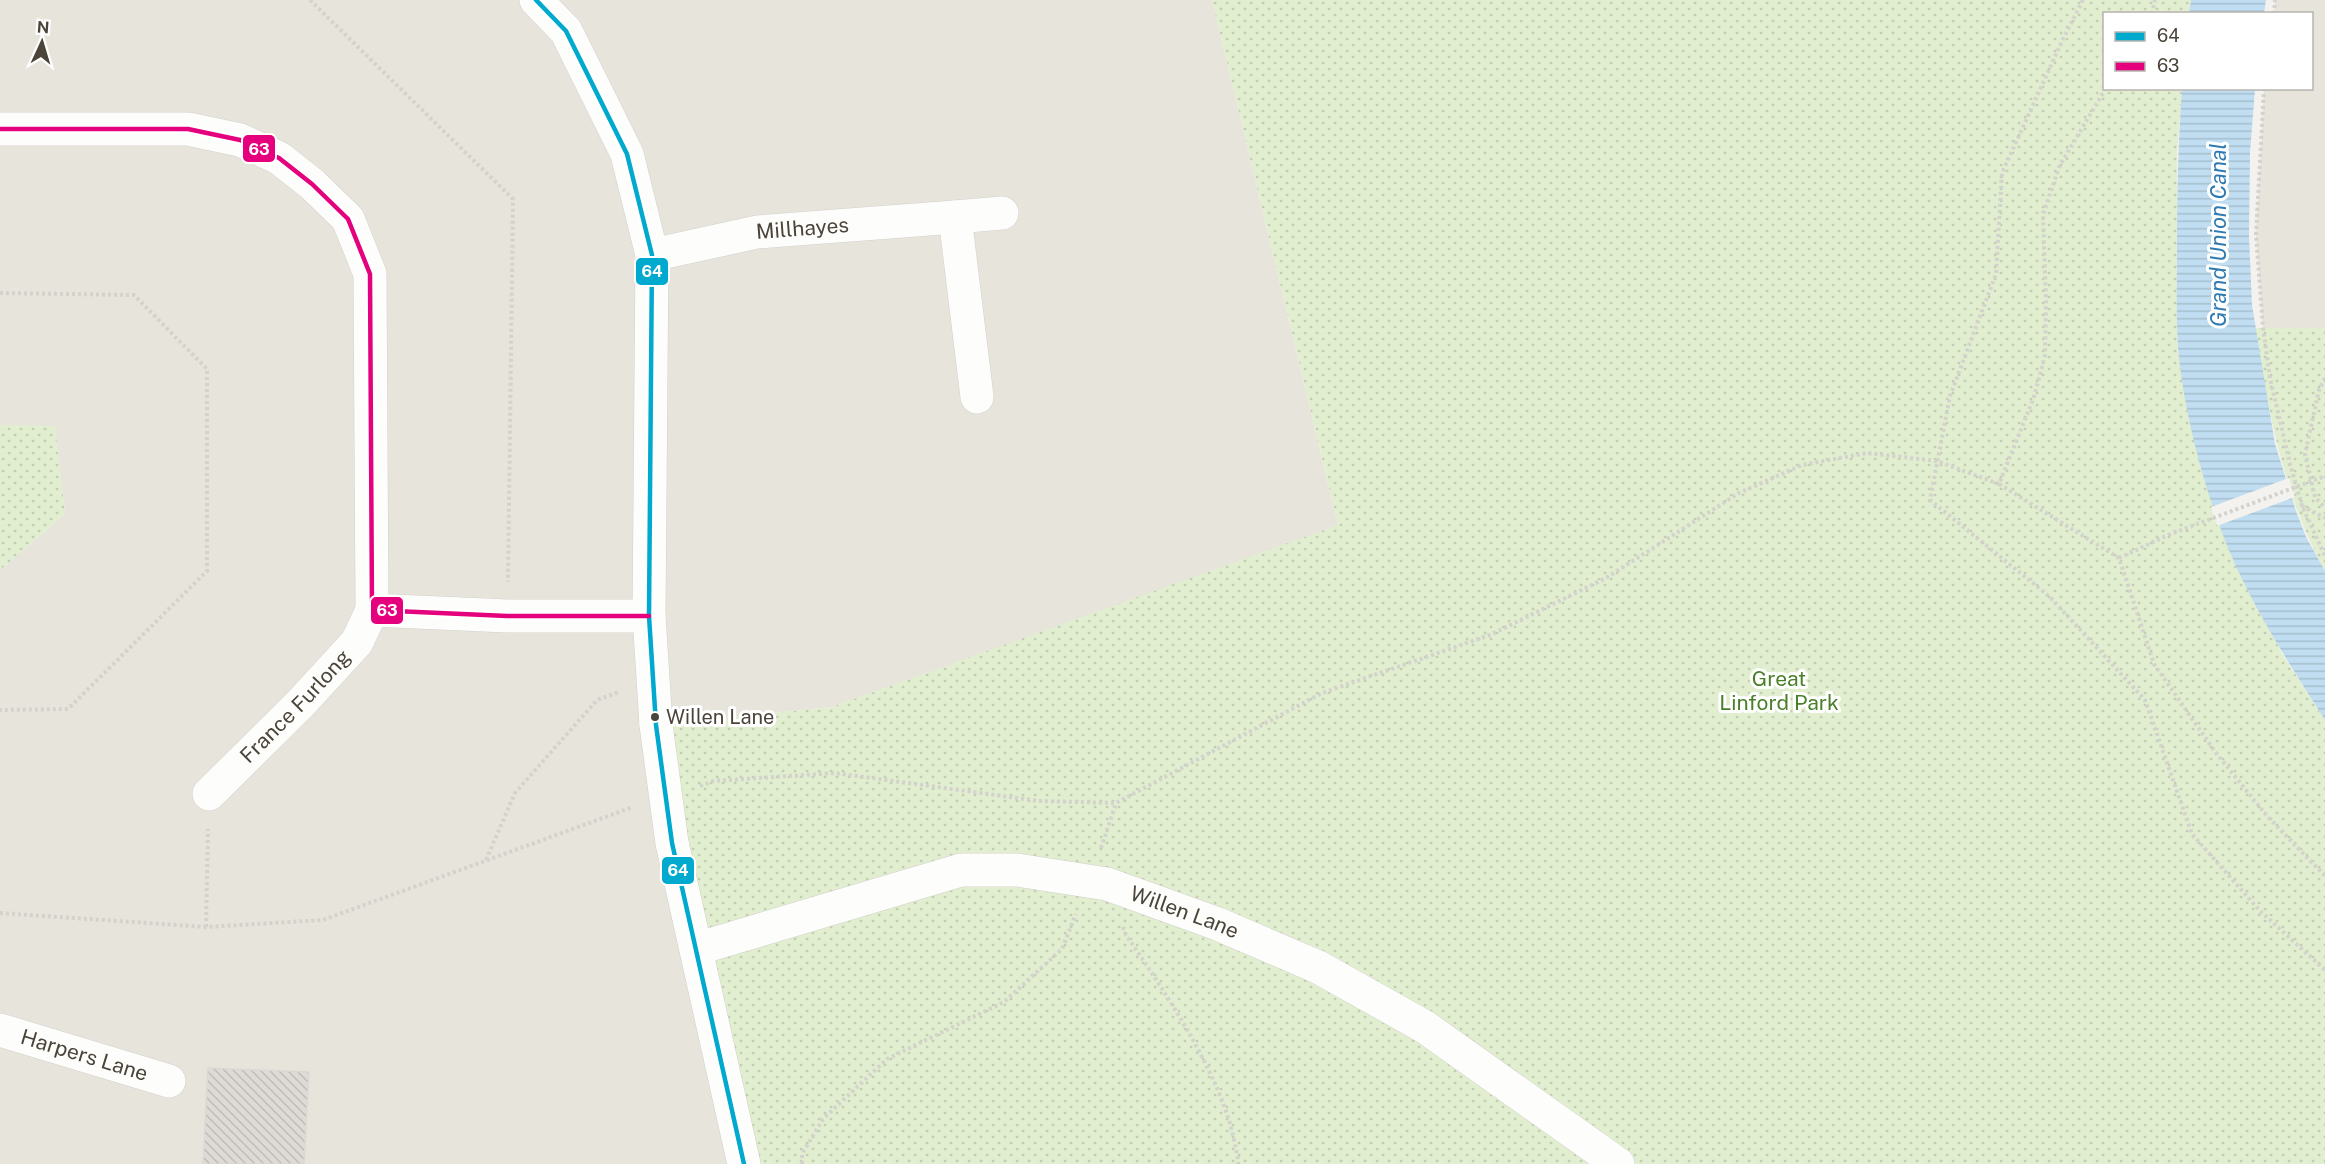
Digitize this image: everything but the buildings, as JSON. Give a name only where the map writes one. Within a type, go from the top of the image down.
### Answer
[{"type":"street","points":[[536,0],[566,31],[627,154],[652,255],[650,616],[656,725],[672,843],[744,1164]]},
{"type":"street","name":"France Furlong","points":[[0,129],[188,129],[240,140],[279,158],[312,184],[348,219],[370,274],[372,610],[357,642],[300,704],[209,794]]},
{"type":"street","name":"Millhayes","points":[[652,255],[757,232],[1002,213]]},
{"type":"street","points":[[955,217],[977,397]]},
{"type":"street","points":[[372,610],[507,616],[650,616]]},
{"type":"street","name":"Willen Lane","points":[[696,949],[961,870],[1017,870],[1099,882],[1218,924],[1318,967],[1425,1027],[1618,1164]]},
{"type":"street","name":"Harpers Lane","points":[[0,1030],[169,1081]]},
{"type":"path","points":[[310,0],[513,199],[507,616]]},
{"type":"path","points":[[2083,0],[2002,173],[1996,274],[1950,396],[1930,500],[2050,597],[2145,700],[2192,834],[2260,911],[2325,970]]},
{"type":"path","points":[[1999,484],[2034,397],[2045,356],[2043,214],[2060,165],[2105,90]]},
{"type":"path","points":[[2264,90],[2256,234],[2262,328],[2270,378],[2302,506],[2325,556]]},
{"type":"path","points":[[0,293],[134,295],[207,369],[207,571],[68,709],[0,710]]},
{"type":"path","points":[[2325,378],[2319,390],[2305,454],[2315,497],[2325,508]]},
{"type":"path","points":[[692,788],[713,782],[835,773],[1039,801],[1116,803],[1322,693],[1490,635],[1606,578],[1738,493],[1802,465],[1868,453],[1937,461],[1999,484],[2119,558],[2154,664],[2216,753],[2267,816],[2325,876]]},
{"type":"path","points":[[2119,558],[2168,535],[2325,476]]},
{"type":"path","points":[[2302,506],[2325,518]]},
{"type":"path","points":[[486,860],[515,793],[597,700],[654,679]]},
{"type":"path","points":[[206,927],[209,794]]},
{"type":"path","points":[[802,1164],[802,1154],[823,1119],[887,1059],[1004,1002],[1062,949],[1099,882],[1116,803]]},
{"type":"path","points":[[0,913],[206,927],[323,920],[638,806]]},
{"type":"path","points":[[1099,882],[1126,935],[1156,980],[1203,1062],[1227,1114],[1238,1164]]},
{"type":"shaded area","points":[[0,0],[1212,0],[1338,526],[832,707],[657,725],[744,1164],[0,1164],[0,570],[65,514],[55,427],[0,425]]},
{"type":"shaded area","points":[[2275,0],[2325,0],[2325,328],[2263,328],[2256,233],[2264,90],[2313,90],[2313,12],[2274,12]]},
{"type":"green space","name":"Great Linford Park","points":[[1212,0],[2191,0],[2189,12],[2103,12],[2103,90],[2182,90],[2177,153],[2177,313],[2178,350],[2191,426],[2206,485],[2281,652],[2325,720],[2325,1164],[744,1164],[656,725],[832,707],[1338,525]]},
{"type":"green space","points":[[2255,328],[2325,328],[2325,571],[2298,513],[2288,483],[2272,422]]},
{"type":"green space","points":[[0,425],[55,426],[65,514],[0,570]]},
{"type":"water","points":[[2191,0],[2266,0],[2264,12],[2189,12]]},
{"type":"water","name":"Grand Union Canal","points":[[2182,90],[2255,90],[2250,152],[2249,235],[2252,305],[2275,444],[2306,537],[2325,571],[2325,720],[2273,637],[2239,572],[2220,527],[2196,450],[2178,347]]},
{"type":"pier","points":[[2289,478],[2295,497],[2217,526],[2211,507]]},
{"type":"transit line","name":"64","points":[[536,0],[566,31],[627,154],[652,255],[649,616],[656,725],[672,843],[744,1164]]},
{"type":"transit line","name":"63","points":[[0,129],[188,129],[240,140],[279,158],[312,184],[348,219],[370,274],[372,610],[507,616],[649,616]]},
{"type":"place","name":"Willen Lane","points":[[655,717]]}]
